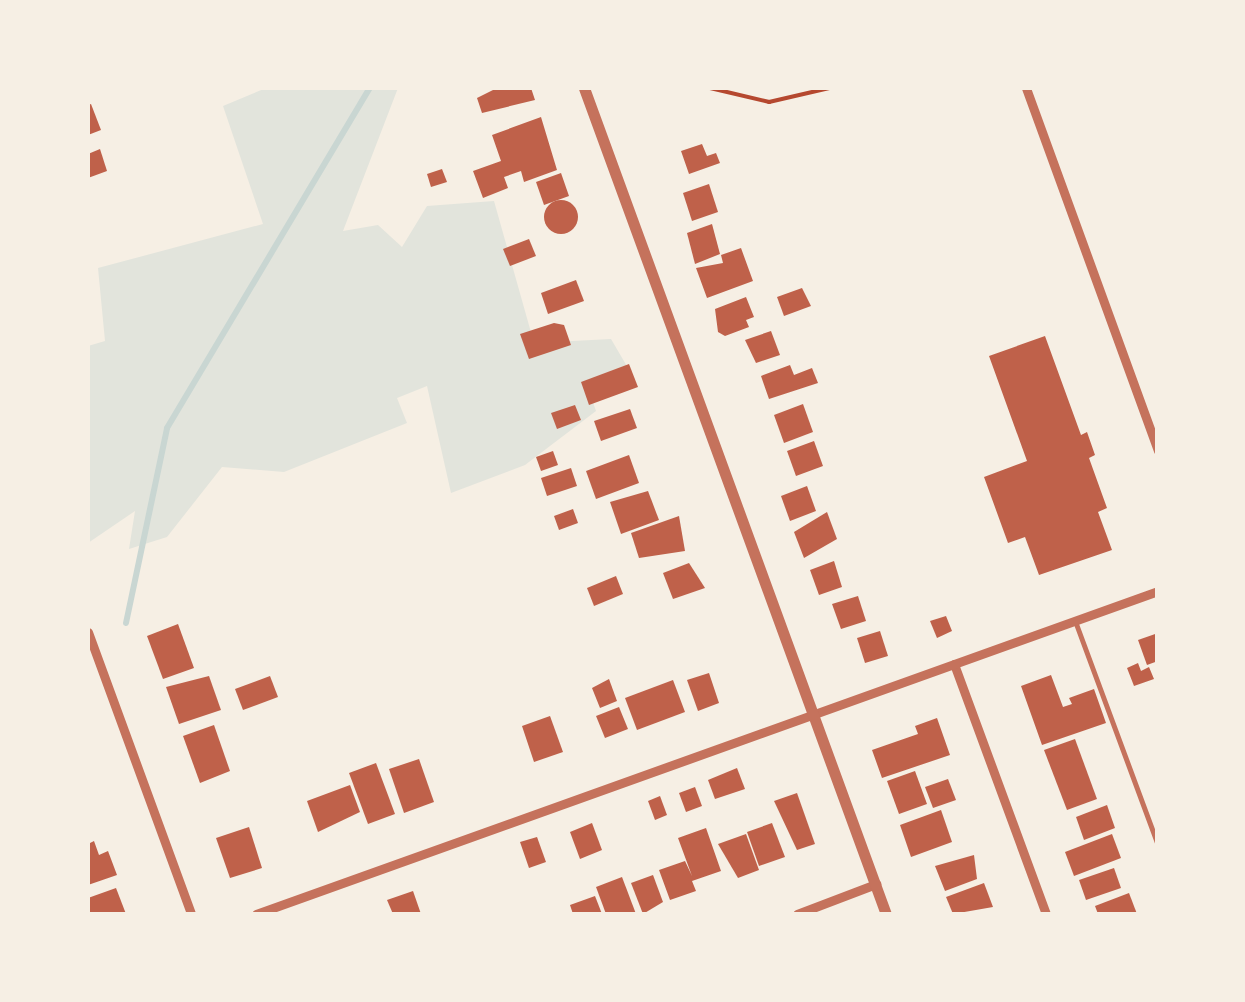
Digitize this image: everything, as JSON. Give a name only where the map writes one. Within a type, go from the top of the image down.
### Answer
[{"type":"street","points":[[584,88],[886,914]]},
{"type":"street","points":[[1026,88],[1158,450]]},
{"type":"street","points":[[256,914],[1158,591]]},
{"type":"street","points":[[88,632],[192,914]]},
{"type":"street","points":[[954,664],[1046,914]]},
{"type":"street","points":[[797,914],[876,884]]},
{"type":"lane","points":[[1076,620],[1158,845]]},
{"type":"path","points":[[710,88],[769,102],[829,88]]},
{"type":"shaded area","points":[[266,88],[398,88],[343,231],[378,225],[402,247],[427,206],[494,201],[534,343],[611,339],[628,368],[586,382],[596,411],[525,465],[451,493],[427,386],[397,398],[407,423],[284,472],[222,467],[167,537],[129,549],[135,511],[88,543],[88,346],[105,341],[98,268],[263,224],[223,106]]},
{"type":"building","points":[[497,88],[531,88],[535,100],[482,113],[477,98]]},
{"type":"building","points":[[91,104],[101,130],[88,135],[88,105]]},
{"type":"building","points":[[541,117],[557,170],[524,182],[521,171],[504,177],[508,188],[483,198],[473,171],[501,161],[492,135]]},
{"type":"building","points":[[702,144],[707,156],[716,153],[720,163],[689,174],[681,151]]},
{"type":"building","points":[[100,149],[107,171],[88,178],[88,154]]},
{"type":"building","points":[[442,169],[447,182],[431,187],[427,174]]},
{"type":"building","points":[[561,173],[569,196],[544,205],[536,182]]},
{"type":"building","points":[[709,184],[718,212],[692,221],[683,193]]},
{"type":"building","points":[[561,200],[573,205],[578,217],[573,229],[561,234],[549,229],[544,217],[549,205]]},
{"type":"building","points":[[712,224],[720,254],[695,264],[687,233]]},
{"type":"building","points":[[529,239],[536,256],[510,266],[503,249]]},
{"type":"building","points":[[741,248],[753,281],[707,298],[696,268],[723,263],[721,255]]},
{"type":"building","points":[[576,280],[584,301],[548,314],[541,293]]},
{"type":"building","points":[[802,288],[811,306],[784,316],[777,297]]},
{"type":"building","points":[[746,297],[754,317],[746,320],[749,327],[725,336],[718,332],[715,309]]},
{"type":"building","points":[[554,323],[564,325],[571,345],[529,359],[520,334]]},
{"type":"building","points":[[771,331],[780,355],[756,363],[745,340]]},
{"type":"building","points":[[1045,336],[1081,435],[1087,432],[1095,455],[1089,458],[1107,508],[1098,512],[1112,550],[1039,575],[1025,537],[1008,543],[984,477],[1027,461],[989,356]]},
{"type":"building","points":[[629,364],[638,387],[589,405],[581,382]]},
{"type":"building","points":[[790,365],[794,375],[812,368],[818,383],[769,399],[761,376]]},
{"type":"building","points":[[803,404],[813,432],[784,443],[774,415]]},
{"type":"building","points":[[575,405],[581,420],[557,429],[551,413]]},
{"type":"building","points":[[630,409],[637,428],[601,441],[594,421]]},
{"type":"building","points":[[814,441],[823,466],[796,476],[787,451]]},
{"type":"building","points":[[553,451],[558,465],[541,471],[536,457]]},
{"type":"building","points":[[629,455],[639,483],[596,499],[586,471]]},
{"type":"building","points":[[571,468],[577,486],[547,496],[541,478]]},
{"type":"building","points":[[807,486],[816,511],[790,521],[781,496]]},
{"type":"building","points":[[648,491],[659,520],[621,534],[610,502]]},
{"type":"building","points":[[573,509],[578,523],[559,530],[554,516]]},
{"type":"building","points":[[827,512],[837,539],[804,558],[794,532]]},
{"type":"building","points":[[679,516],[685,551],[639,558],[631,533]]},
{"type":"building","points":[[834,561],[842,587],[819,595],[810,570]]},
{"type":"building","points":[[689,563],[705,588],[673,599],[663,573]]},
{"type":"building","points":[[616,576],[623,594],[594,606],[587,588]]},
{"type":"building","points":[[858,596],[866,621],[841,629],[832,604]]},
{"type":"building","points":[[946,616],[952,631],[937,638],[930,621]]},
{"type":"building","points":[[178,624],[194,668],[163,679],[147,636]]},
{"type":"building","points":[[880,631],[888,656],[865,663],[857,638]]},
{"type":"building","points":[[1158,633],[1158,661],[1147,665],[1138,640]]},
{"type":"building","points":[[1138,663],[1141,671],[1149,667],[1154,679],[1134,686],[1127,668]]},
{"type":"building","points":[[709,673],[719,703],[698,711],[687,680]]},
{"type":"building","points":[[1051,675],[1063,707],[1072,704],[1069,698],[1094,689],[1106,723],[1042,745],[1021,686]]},
{"type":"building","points":[[209,676],[221,710],[179,724],[166,687]]},
{"type":"building","points":[[270,676],[278,697],[243,710],[235,689]]},
{"type":"building","points":[[609,679],[617,701],[600,708],[592,688]]},
{"type":"building","points":[[673,680],[685,712],[637,730],[625,698]]},
{"type":"building","points":[[619,707],[628,729],[605,738],[596,716]]},
{"type":"building","points":[[550,716],[563,752],[534,762],[522,726]]},
{"type":"building","points":[[937,718],[950,755],[882,778],[872,750],[918,734],[915,726]]},
{"type":"building","points":[[214,725],[230,771],[200,783],[183,736]]},
{"type":"building","points":[[1075,739],[1097,799],[1067,810],[1044,750]]},
{"type":"building","points":[[419,759],[434,802],[404,813],[389,769]]},
{"type":"building","points":[[376,763],[395,814],[368,824],[349,773]]},
{"type":"building","points":[[737,768],[745,789],[715,799],[708,780]]},
{"type":"building","points":[[915,771],[927,804],[899,814],[887,781]]},
{"type":"building","points":[[948,779],[956,800],[933,808],[925,787]]},
{"type":"building","points":[[350,785],[360,812],[318,832],[307,801]]},
{"type":"building","points":[[695,787],[702,806],[686,812],[679,793]]},
{"type":"building","points":[[797,793],[815,844],[797,850],[774,801]]},
{"type":"building","points":[[660,796],[667,815],[655,820],[648,801]]},
{"type":"building","points":[[1107,805],[1115,828],[1084,840],[1076,817]]},
{"type":"building","points":[[941,810],[952,842],[911,857],[900,825]]},
{"type":"building","points":[[592,823],[602,850],[580,859],[570,832]]},
{"type":"building","points":[[772,823],[785,857],[759,866],[747,832]]},
{"type":"building","points":[[249,827],[262,868],[230,878],[216,838]]},
{"type":"building","points":[[706,828],[721,871],[692,881],[696,891],[670,900],[659,870],[685,861],[692,876],[678,838]]},
{"type":"building","points":[[746,834],[759,870],[738,878],[718,844]]},
{"type":"building","points":[[1112,834],[1121,858],[1074,876],[1065,852]]},
{"type":"building","points":[[537,837],[546,862],[529,868],[520,842]]},
{"type":"building","points":[[94,841],[99,855],[108,851],[117,875],[88,885],[88,844]]},
{"type":"building","points":[[974,855],[977,879],[945,891],[935,866]]},
{"type":"building","points":[[1114,868],[1121,888],[1086,900],[1079,880]]},
{"type":"building","points":[[653,875],[663,902],[643,914],[631,883]]},
{"type":"building","points":[[622,877],[636,914],[606,914],[596,887]]},
{"type":"building","points":[[984,883],[993,907],[953,914],[946,897]]},
{"type":"building","points":[[116,888],[126,914],[88,914],[88,898]]},
{"type":"building","points":[[413,891],[421,914],[393,914],[387,900]]},
{"type":"building","points":[[1129,893],[1137,914],[1098,914],[1095,906]]},
{"type":"building","points":[[595,896],[602,914],[573,914],[570,905]]},
{"type":"waterway","points":[[126,623],[167,428],[370,88]]}]
